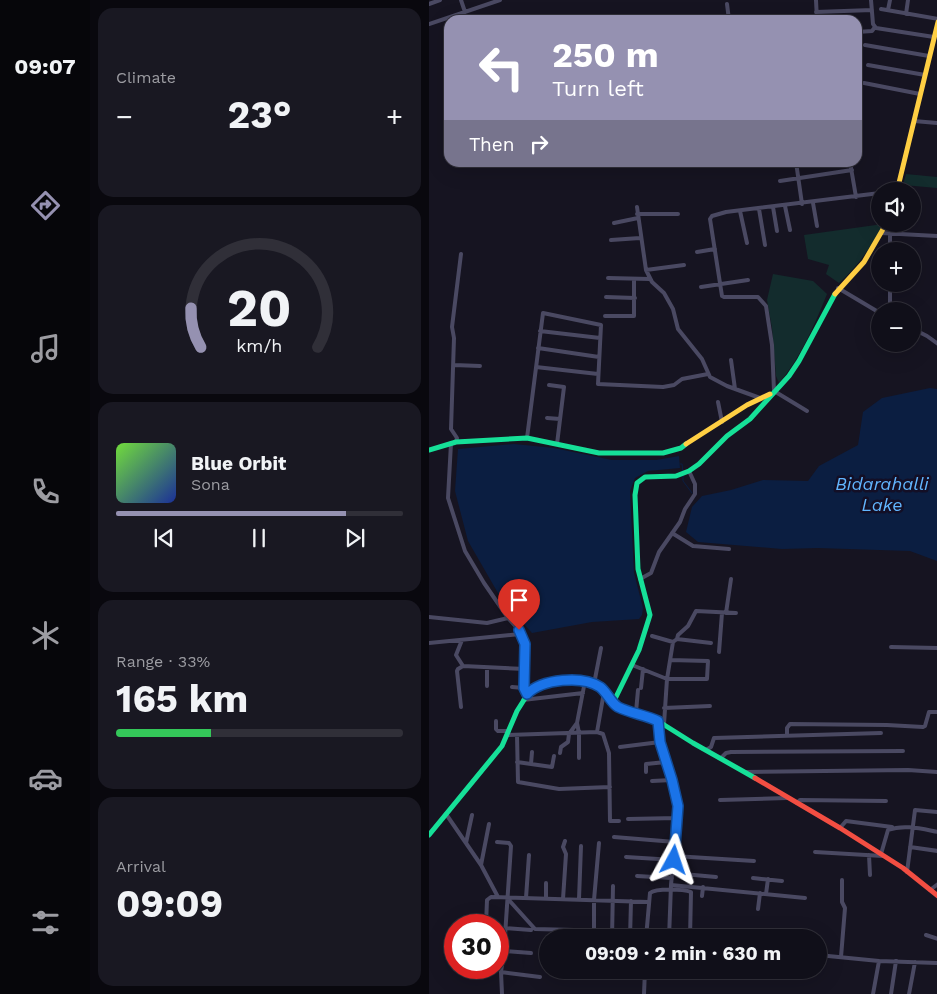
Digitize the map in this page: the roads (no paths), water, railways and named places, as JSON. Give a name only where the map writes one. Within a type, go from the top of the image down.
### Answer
[{"type":"street","points":[[429,4],[440,0]]},
{"type":"street","points":[[461,0],[465,12]]},
{"type":"street","points":[[456,15],[500,0]]},
{"type":"street","points":[[816,0],[816,15]]},
{"type":"street","points":[[871,0],[875,27]]},
{"type":"street","points":[[888,10],[890,0]]},
{"type":"street","points":[[906,14],[908,0]]},
{"type":"street","points":[[727,4],[728,15]]},
{"type":"street","points":[[881,9],[937,21],[899,182]]},
{"type":"street","points":[[816,12],[872,10]]},
{"type":"street","points":[[429,24],[444,19]]},
{"type":"street","points":[[862,32],[872,31],[875,27]]},
{"type":"street","points":[[875,27],[934,36]]},
{"type":"street","points":[[865,45],[929,56]]},
{"type":"street","points":[[868,65],[925,75]]},
{"type":"street","points":[[864,83],[920,94]]},
{"type":"street","points":[[914,121],[937,123]]},
{"type":"street","points":[[796,167],[802,204]]},
{"type":"street","points":[[851,167],[856,197]]},
{"type":"street","points":[[780,181],[852,170]]},
{"type":"street","points":[[772,392],[772,345],[766,305],[759,297],[724,297],[721,293],[710,219],[712,216],[740,211],[871,194]]},
{"type":"street","points":[[813,202],[817,226]]},
{"type":"street","points":[[785,206],[789,230]]},
{"type":"street","points":[[637,207],[646,270],[650,279],[673,309],[679,329],[701,359],[707,374],[735,389],[760,398]]},
{"type":"street","points":[[773,207],[777,231]]},
{"type":"street","points":[[759,209],[765,245]]},
{"type":"street","points":[[740,211],[747,243]]},
{"type":"street","points":[[614,223],[637,216],[678,214]]},
{"type":"street","points":[[613,703],[641,644],[649,615],[640,579],[635,495],[636,485],[640,479],[645,476],[676,476],[687,472],[702,461],[727,436],[750,419],[772,392],[786,380],[799,361],[839,288],[864,262],[881,233],[937,236]]},
{"type":"street","points":[[890,234],[890,242]]},
{"type":"street","points":[[611,240],[640,238]]},
{"type":"street","points":[[697,252],[715,249]]},
{"type":"street","points":[[461,254],[452,327],[454,365],[451,429],[457,438],[453,443],[448,498],[465,551],[482,581],[515,625],[525,644],[524,688],[527,694]]},
{"type":"street","points":[[646,270],[684,265]]},
{"type":"street","points":[[608,278],[650,279]]},
{"type":"street","points":[[605,316],[634,316],[634,279]]},
{"type":"street","points":[[701,286],[748,280]]},
{"type":"street","points":[[839,288],[871,308]]},
{"type":"street","points":[[606,298],[635,298]]},
{"type":"street","points":[[527,438],[543,313],[601,327],[597,382],[599,384],[658,387],[674,385],[682,379],[707,374]]},
{"type":"street","points":[[540,331],[600,338]]},
{"type":"street","points":[[921,333],[937,344]]},
{"type":"street","points":[[538,348],[599,357]]},
{"type":"street","points":[[731,360],[735,389]]},
{"type":"street","points":[[454,365],[480,366]]},
{"type":"street","points":[[536,367],[598,374]]},
{"type":"street","points":[[549,385],[564,387],[557,444]]},
{"type":"street","points":[[429,450],[453,443],[527,438],[606,453],[663,453],[681,448],[772,392]]},
{"type":"street","points":[[772,392],[807,411]]},
{"type":"street","points":[[718,402],[722,422]]},
{"type":"street","points":[[547,418],[560,420]]},
{"type":"street","points":[[640,579],[651,573],[659,552],[680,522],[685,509],[695,494],[695,484],[687,472]]},
{"type":"street","points":[[672,533],[693,546],[729,549]]},
{"type":"street","points":[[719,652],[731,579]]},
{"type":"street","points":[[664,724],[667,679],[675,640],[678,635],[689,626],[697,611],[736,613]]},
{"type":"street","points":[[429,617],[487,623],[508,618]]},
{"type":"street","points":[[429,643],[520,634]]},
{"type":"street","points":[[652,636],[711,643]]},
{"type":"street","points":[[463,640],[456,655],[463,666]]},
{"type":"street","points":[[891,647],[937,648]]},
{"type":"street","points":[[594,684],[601,648]]},
{"type":"street","points":[[632,665],[667,679],[707,679],[708,661],[670,660]]},
{"type":"street","points":[[461,707],[457,671],[463,666],[525,669]]},
{"type":"street","points":[[487,668],[487,686]]},
{"type":"street","points":[[636,712],[643,669]]},
{"type":"street","points":[[429,836],[497,753],[527,694],[535,688],[550,684],[570,680],[585,681],[594,684],[604,691],[613,703],[619,707],[664,724],[840,828],[907,872],[937,896]]},
{"type":"street","points":[[579,758],[577,723],[585,681]]},
{"type":"street","points":[[512,687],[524,688]]},
{"type":"street","points":[[597,732],[604,691]]},
{"type":"street","points":[[523,700],[583,692]]},
{"type":"street","points":[[665,708],[710,706]]},
{"type":"street","points":[[787,735],[787,728],[790,724],[877,725],[923,728],[929,712],[937,712]]},
{"type":"street","points":[[496,721],[496,729],[498,731],[517,735],[597,732],[605,735],[609,750],[610,820],[619,821]]},
{"type":"street","points":[[658,721],[660,742],[678,806],[669,929]]},
{"type":"street","points":[[560,753],[561,746],[568,742],[569,734],[577,723]]},
{"type":"street","points":[[706,750],[711,747],[714,738],[881,734]]},
{"type":"street","points":[[517,735],[517,782],[559,789],[610,787]]},
{"type":"street","points":[[619,747],[660,742]]},
{"type":"street","points":[[721,758],[726,753],[731,752],[903,751]]},
{"type":"street","points":[[531,764],[532,752]]},
{"type":"street","points":[[517,762],[552,767],[554,756]]},
{"type":"street","points":[[645,772],[646,764],[666,762]]},
{"type":"street","points":[[745,772],[908,770],[937,772]]},
{"type":"street","points":[[652,782],[672,780]]},
{"type":"street","points":[[720,800],[789,798]]},
{"type":"street","points":[[797,803],[800,800],[886,801]]},
{"type":"street","points":[[907,872],[915,810],[937,812]]},
{"type":"street","points":[[446,814],[481,865],[498,897]]},
{"type":"street","points":[[466,843],[472,816]]},
{"type":"street","points":[[628,818],[677,818]]},
{"type":"street","points":[[840,828],[846,822],[937,832]]},
{"type":"street","points":[[481,865],[489,824]]},
{"type":"street","points":[[882,855],[888,830],[894,828]]},
{"type":"street","points":[[613,837],[675,842]]},
{"type":"street","points":[[563,899],[566,854],[563,844],[565,841]]},
{"type":"street","points":[[497,842],[511,846],[506,914]]},
{"type":"street","points":[[594,929],[594,900],[599,843]]},
{"type":"street","points":[[579,899],[581,846]]},
{"type":"street","points":[[911,847],[937,851]]},
{"type":"street","points":[[815,852],[882,855]]},
{"type":"street","points":[[526,898],[529,855]]},
{"type":"street","points":[[869,855],[870,875]]},
{"type":"street","points":[[626,857],[754,861]]},
{"type":"street","points":[[637,876],[715,877]]},
{"type":"street","points":[[753,878],[782,881]]},
{"type":"street","points":[[766,894],[768,879]]},
{"type":"street","points":[[841,957],[845,908],[842,902],[842,880]]},
{"type":"street","points":[[546,883],[546,898]]},
{"type":"street","points":[[929,890],[937,884]]},
{"type":"street","points":[[612,929],[613,886]]},
{"type":"street","points":[[646,929],[648,902],[651,891],[671,887],[703,887],[805,898]]},
{"type":"street","points":[[702,896],[703,887]]},
{"type":"street","points":[[684,888],[691,893],[690,929]]},
{"type":"street","points":[[758,909],[760,893]]},
{"type":"street","points":[[487,914],[489,897],[648,902]]},
{"type":"street","points":[[508,898],[535,929],[539,929]]},
{"type":"street","points":[[630,929],[631,901]]},
{"type":"street","points":[[509,928],[531,930]]},
{"type":"street","points":[[926,935],[937,939]]},
{"type":"street","points":[[509,951],[531,953]]},
{"type":"street","points":[[827,956],[937,963]]},
{"type":"street","points":[[873,994],[879,960]]},
{"type":"street","points":[[891,994],[896,961]]},
{"type":"street","points":[[909,994],[915,962]]},
{"type":"street","points":[[509,973],[539,977]]},
{"type":"street","points":[[501,979],[502,994]]},
{"type":"street","points":[[644,994],[645,979]]},
{"type":"water","name":"Bidarahalli Lake","points":[[930,388],[938,389],[937,561],[910,551],[818,548],[782,549],[698,542],[686,532],[692,507],[702,496],[731,490],[763,480],[808,481],[819,466],[858,445],[863,412],[882,398]]},
{"type":"water","points":[[514,444],[554,448],[612,460],[656,460],[679,456],[680,468],[648,471],[635,478],[630,491],[634,573],[643,608],[639,619],[592,622],[532,633],[502,600],[468,541],[455,491],[458,449]]},
{"type":"waterway","points":[[680,464],[682,464],[683,472]]},
{"type":"waterway","points":[[683,476],[683,481],[692,493]]}]
